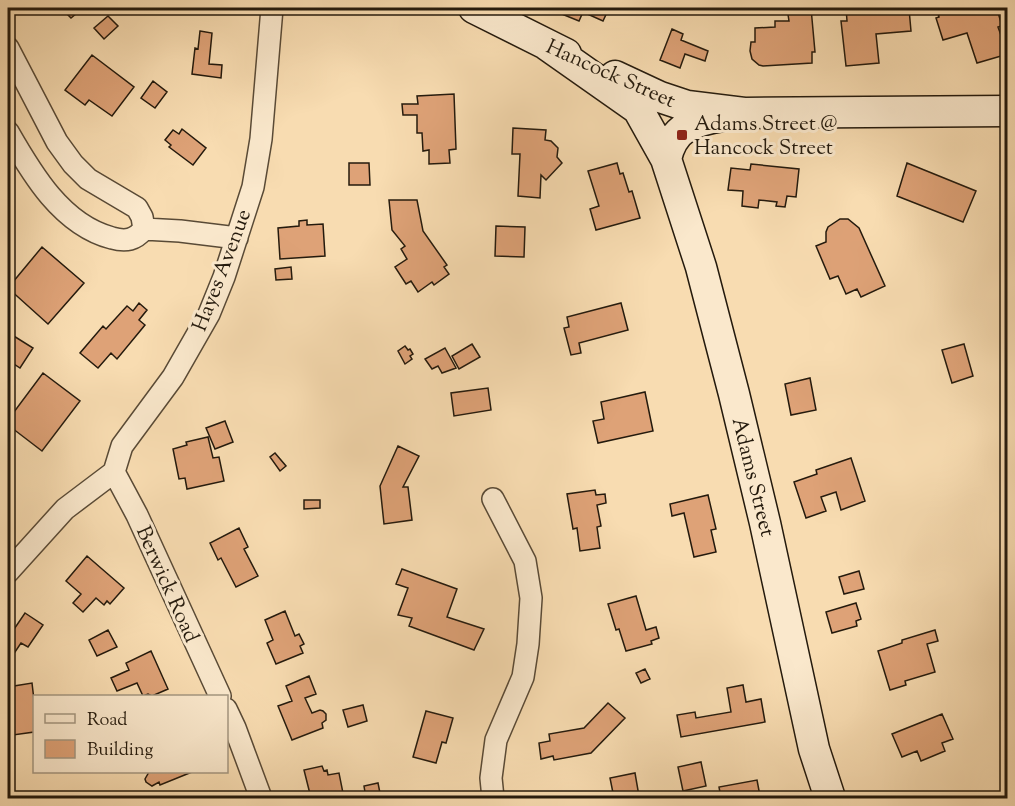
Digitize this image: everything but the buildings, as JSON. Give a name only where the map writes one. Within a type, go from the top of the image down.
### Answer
[{"type":"main road","name":"Hancock Street","points":[[474,8],[547,45],[660,97],[687,106],[744,113],[1008,111]]},
{"type":"main road","name":"Adams Street","points":[[547,45],[638,109],[666,159],[701,267],[765,523],[814,749],[830,798]]},
{"type":"main road","points":[[666,159],[669,147],[681,130],[698,120],[744,113]]},
{"type":"street","name":"Hayes Avenue","points":[[114,472],[122,446],[173,377],[209,314],[237,238],[253,187],[261,139],[272,8]]},
{"type":"street","points":[[8,48],[57,142],[73,164],[88,179],[136,208],[142,217],[144,229],[139,235],[126,241],[106,237],[85,226],[61,207],[43,187],[8,132]]},
{"type":"street","points":[[144,229],[237,238]]},
{"type":"street","points":[[8,572],[65,509],[114,472]]},
{"type":"street","name":"Berwick Road","points":[[114,472],[146,532],[220,695]]},
{"type":"street","points":[[493,499],[525,561],[531,598],[523,677],[496,740],[491,778],[494,798]]},
{"type":"street","points":[[228,714],[236,728],[261,798]]},
{"type":"place","name":"Adams Street @ Hancock Street","points":[[682,135]]}]
